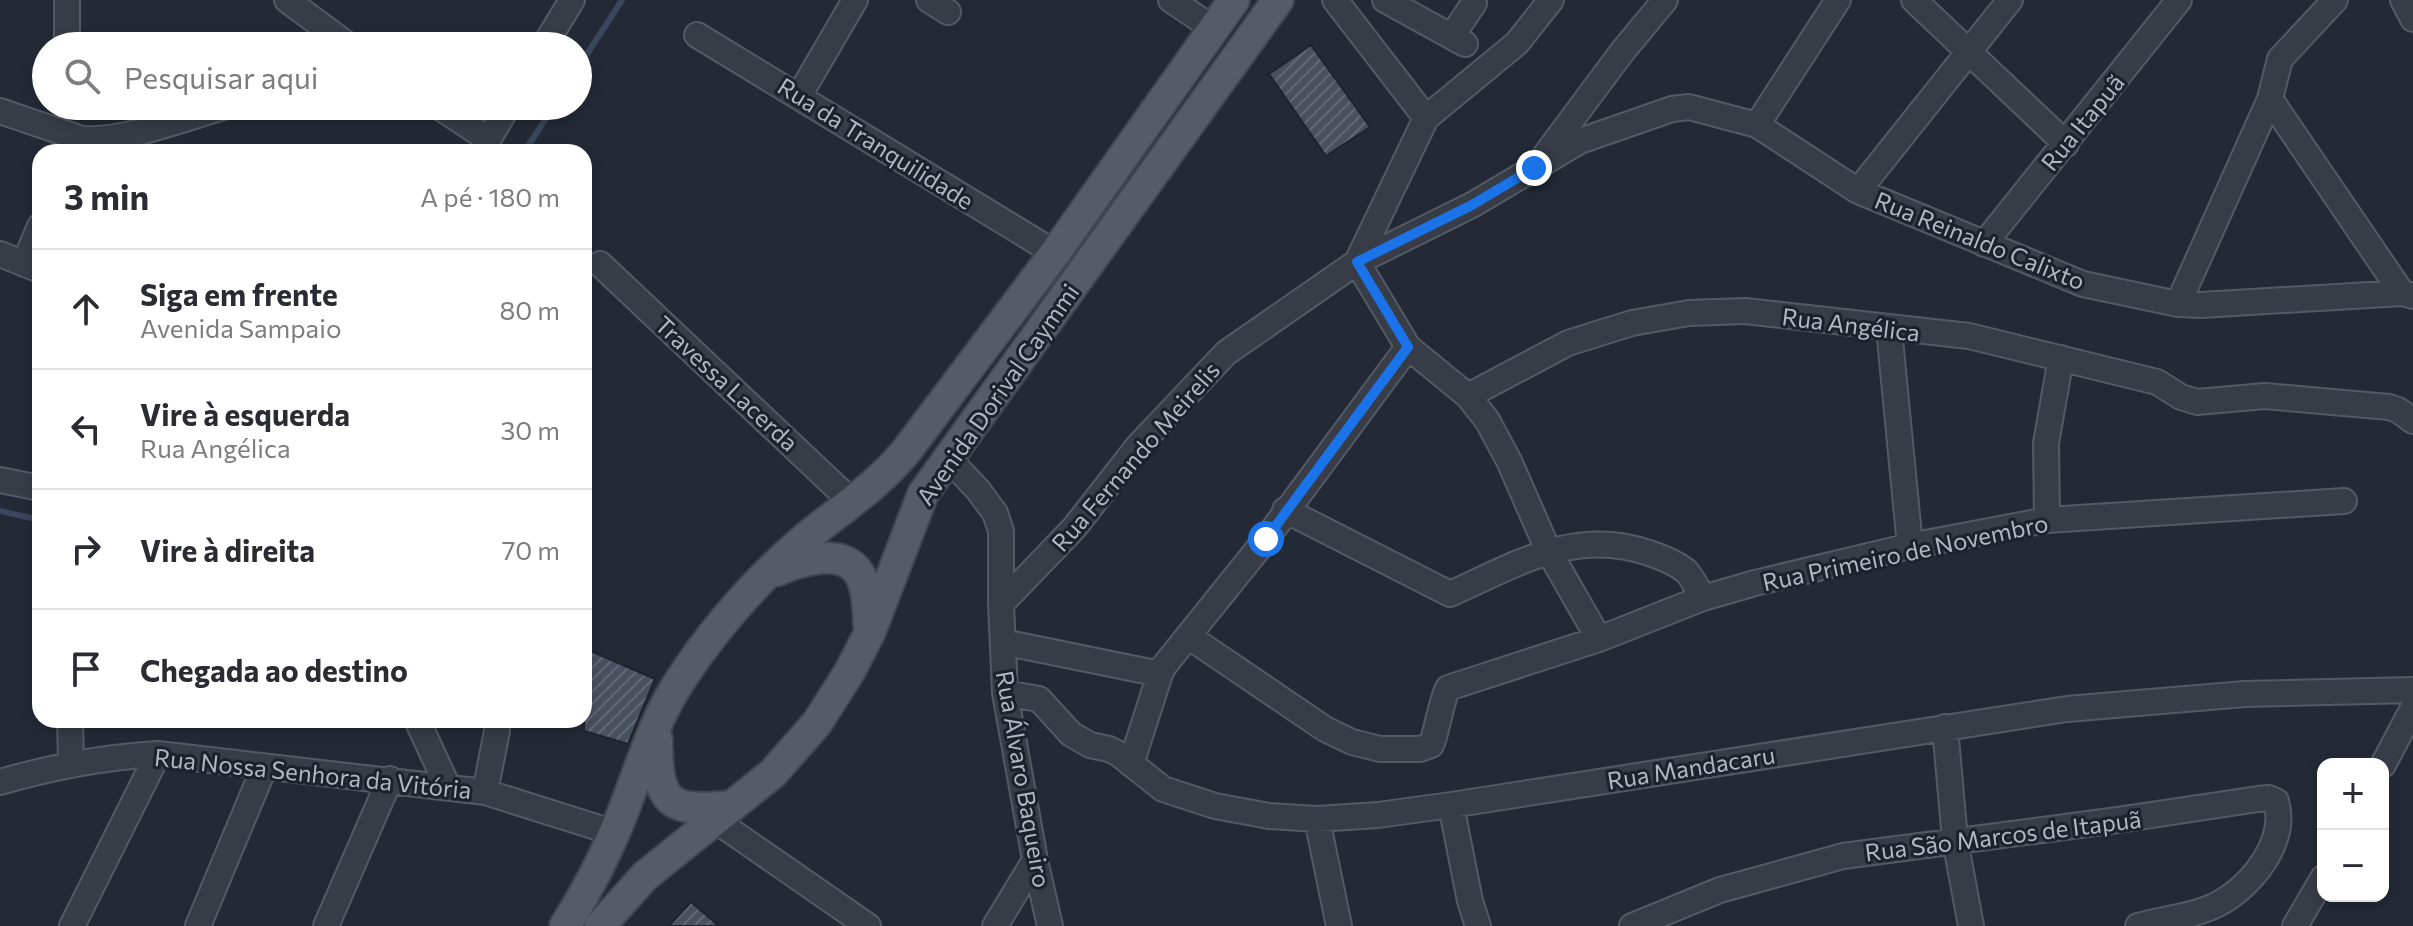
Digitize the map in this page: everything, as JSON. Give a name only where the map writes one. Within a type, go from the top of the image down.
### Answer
[{"type":"main road","name":"Avenida Dorival Caymmi","points":[[565,926],[615,833],[657,725],[680,680],[721,625],[767,575],[802,541],[890,471],[1055,253],[1234,0]]},
{"type":"main road","name":"Avenida Dorival Caymmi","points":[[600,926],[645,876],[773,773],[817,723],[870,632],[923,494],[1278,0]]},
{"type":"main road","points":[[767,575],[829,557],[845,562],[858,571],[864,584],[870,632]]},
{"type":"main road","points":[[657,725],[657,771],[659,784],[667,796],[691,808],[724,813]]},
{"type":"street","points":[[67,0],[67,32]]},
{"type":"street","points":[[287,0],[330,32]]},
{"type":"street","points":[[553,32],[572,0]]},
{"type":"street","points":[[799,96],[855,0]]},
{"type":"street","points":[[1335,0],[1426,118]]},
{"type":"street","points":[[1385,0],[1428,9],[1458,40],[1474,3]]},
{"type":"street","points":[[1551,0],[1517,43],[1426,118],[1357,262],[1408,347],[1468,396],[1487,420],[1509,461],[1548,550],[1599,639]]},
{"type":"street","points":[[1534,168],[1665,0]]},
{"type":"street","points":[[1757,125],[1838,0]]},
{"type":"street","points":[[1914,0],[2066,144]]},
{"type":"street","points":[[1858,191],[2010,0]]},
{"type":"street","name":"Rua Itapuã","points":[[1984,244],[2179,0]]},
{"type":"street","points":[[2178,304],[2270,99],[2280,59],[2335,0]]},
{"type":"street","points":[[2403,0],[2413,19]]},
{"type":"street","points":[[1179,2],[1214,29]]},
{"type":"street","name":"Rua da Tranquilidade","points":[[697,35],[1055,253]]},
{"type":"street","points":[[2270,99],[2408,294]]},
{"type":"street","name":"Rua Reinaldo Calixto","points":[[1534,168],[1580,141],[1672,109],[1689,107],[1757,125],[1858,191],[2083,284],[2178,304],[2201,305],[2408,294]]},
{"type":"street","points":[[0,111],[69,142],[117,136],[176,120]]},
{"type":"street","points":[[67,120],[69,142]]},
{"type":"street","points":[[454,120],[482,144]]},
{"type":"street","points":[[485,144],[500,120]]},
{"type":"street","name":"Rua Fernando Meirelis","points":[[1001,604],[1074,528],[1139,445],[1226,353],[1357,262],[1472,205],[1534,168]]},
{"type":"street","points":[[0,254],[32,267]]},
{"type":"street","name":"Travessa Lacerda","points":[[600,264],[853,503]]},
{"type":"street","name":"Rua Angélica","points":[[1468,396],[1568,343],[1632,323],[1689,313],[1745,311],[1969,336],[2157,382],[2181,397],[2197,402],[2265,396],[2389,407],[2413,421]]},
{"type":"street","points":[[1889,329],[1910,546]]},
{"type":"street","points":[[1131,764],[1160,674],[1266,539],[1408,347]]},
{"type":"street","points":[[2047,520],[2045,452],[2061,358]]},
{"type":"street","name":"Rua Álvaro Baqueiro","points":[[948,458],[995,513],[1001,531],[1005,693],[1050,926]]},
{"type":"street","points":[[0,480],[32,486]]},
{"type":"street","name":"Rua Primeiro de Novembro","points":[[1188,636],[1325,729],[1352,742],[1380,749],[1420,749],[1431,745],[1444,705],[1445,691],[1599,639],[1703,598],[1755,583],[1910,546],[2047,520],[2344,501]]},
{"type":"street","points":[[1285,510],[1450,594],[1548,550],[1583,544],[1613,544],[1664,558],[1687,572],[1703,598]]},
{"type":"street","points":[[1003,642],[1160,674]]},
{"type":"street","name":"Rua Mandacaru","points":[[1005,693],[1039,699],[1071,734],[1090,745],[1109,749],[1163,789],[1215,806],[1269,816],[1317,819],[1451,805],[2067,709],[2245,694],[2413,690]]},
{"type":"street","points":[[2387,758],[2413,708]]},
{"type":"street","points":[[1945,727],[1955,840],[1971,926]]},
{"type":"street","points":[[70,728],[71,764]]},
{"type":"street","points":[[421,728],[448,787]]},
{"type":"street","points":[[485,792],[497,728]]},
{"type":"street","points":[[72,926],[158,754]]},
{"type":"street","name":"Rua Nossa Senhora da Vitória","points":[[3,788],[71,764],[158,754],[485,792],[615,833]]},
{"type":"street","points":[[198,926],[264,768]]},
{"type":"street","points":[[326,926],[390,779]]},
{"type":"street","name":"Rua São Marcos de Itapuã","points":[[1632,926],[1720,890],[1843,856],[2269,798],[2277,805],[2275,842],[2254,873],[2233,894],[2215,905],[2138,926]]},
{"type":"street","points":[[1451,805],[1478,926]]},
{"type":"street","points":[[724,813],[868,926]]},
{"type":"street","points":[[1317,819],[1339,926]]},
{"type":"street","points":[[995,926],[1035,860]]},
{"type":"street","points":[[2295,926],[2317,888]]},
{"type":"building","points":[[1311,45],[1370,127],[1326,156],[1269,74]]},
{"type":"building","points":[[592,651],[655,679],[628,744],[584,731],[584,728],[592,728]]},
{"type":"building","points":[[691,902],[719,926],[669,926]]},
{"type":"waterway","points":[[592,46],[622,0]]},
{"type":"waterway","points":[[529,144],[545,120]]},
{"type":"waterway","points":[[0,511],[32,518]]},
{"type":"route","points":[[1266,539],[1408,347],[1357,262],[1472,205],[1534,168]]}]
